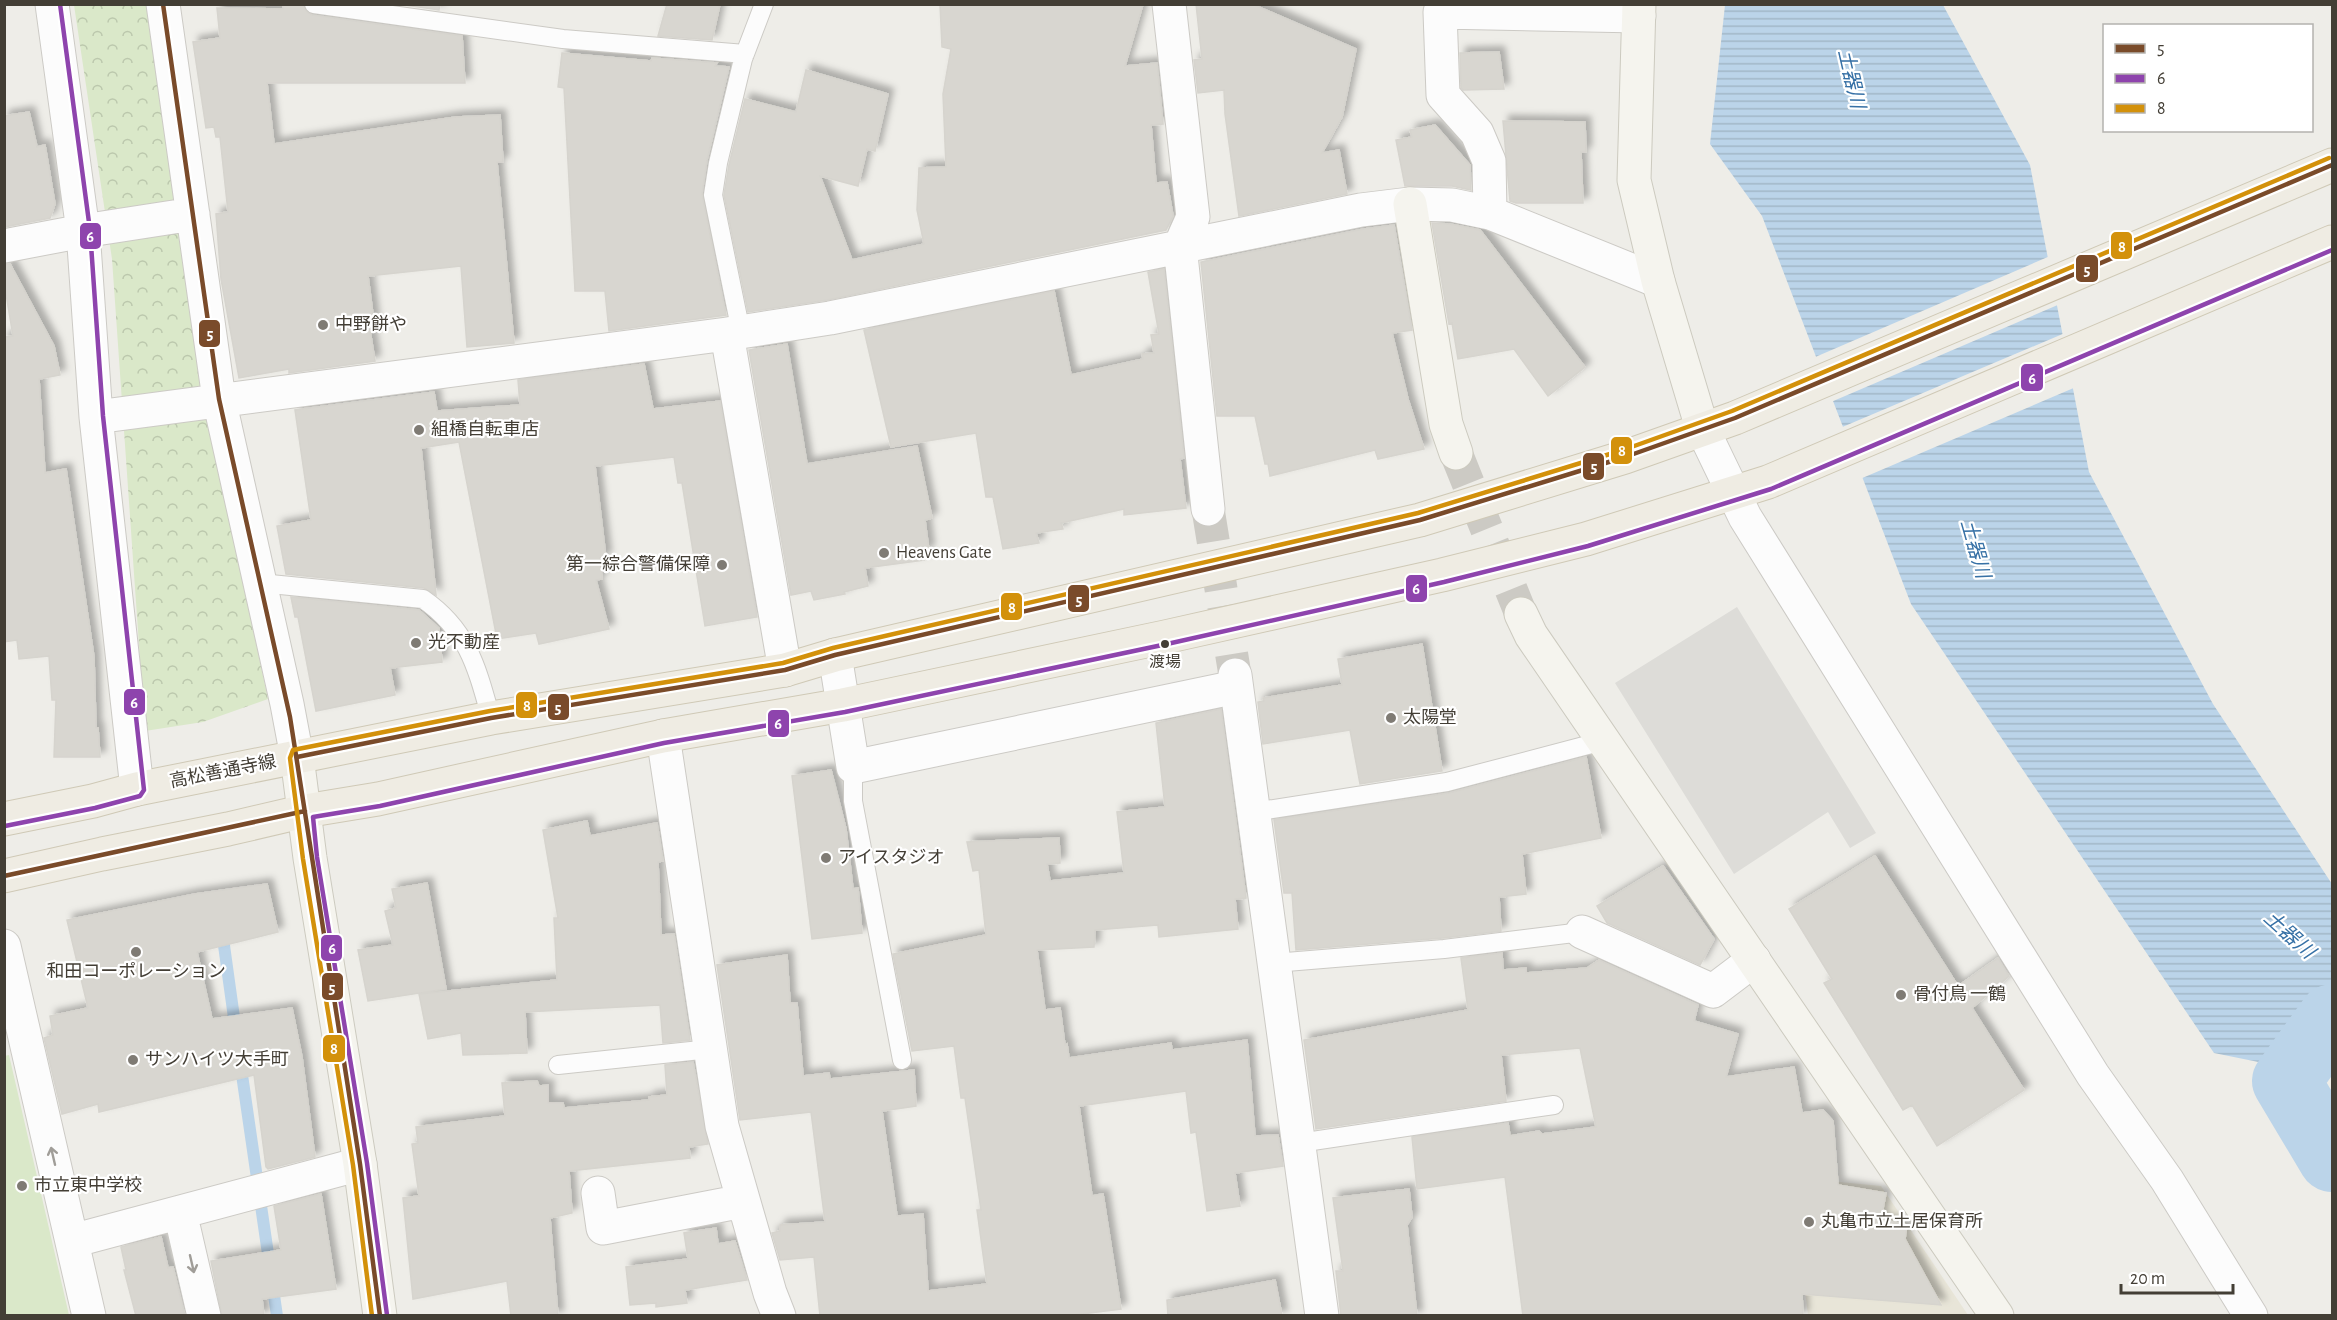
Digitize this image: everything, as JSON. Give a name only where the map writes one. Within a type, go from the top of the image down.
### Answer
[{"type":"main road","name":"高松善通寺線","points":[[4,819],[137,789],[491,718],[786,670],[835,655],[1420,520],[1625,457],[1736,418],[2332,165]]},
{"type":"main road","points":[[4,876],[305,811],[378,799],[663,736],[843,705],[1165,637],[1442,575],[1587,539],[1768,482],[2332,242]]},
{"type":"street","points":[[52,4],[83,231],[96,417],[137,789]]},
{"type":"street","points":[[1169,4],[1193,217],[1180,246],[1208,509]]},
{"type":"street","points":[[169,5],[193,214],[219,399],[297,758],[310,858],[360,1164],[380,1316]]},
{"type":"street","points":[[1490,213],[1489,160],[1477,133],[1443,95],[1440,12],[1639,10],[1634,180],[1658,281],[1702,429],[1732,494],[2092,1075],[2167,1180],[2251,1316]]},
{"type":"street","points":[[96,417],[734,333],[830,318],[1361,210],[1410,204],[1452,205],[1490,213],[1658,281]]},
{"type":"street","points":[[1410,204],[1446,423],[1456,453]]},
{"type":"street","points":[[4,246],[193,214]]},
{"type":"street","points":[[734,333],[786,670]]},
{"type":"street","points":[[1521,614],[1531,635],[1997,1316]]},
{"type":"street","points":[[835,655],[853,767],[1235,681],[1323,1316]]},
{"type":"street","points":[[663,736],[722,1126],[770,1293],[779,1316]]},
{"type":"street","points":[[1582,932],[1713,991],[1754,960]]},
{"type":"street","points":[[4,946],[15,1036],[72,1241],[89,1316]]},
{"type":"street","points":[[72,1241],[360,1164]]},
{"type":"street","points":[[598,1193],[603,1228],[743,1201]]},
{"type":"street","points":[[180,1212],[204,1316]]},
{"type":"lane","points":[[314,4],[563,39],[745,54]]},
{"type":"lane","points":[[734,333],[713,195],[718,163],[745,54],[764,4]]},
{"type":"lane","points":[[260,583],[423,599],[441,611],[471,651],[491,718]]},
{"type":"lane","points":[[1254,812],[1447,782],[1603,741]]},
{"type":"lane","points":[[853,767],[853,801],[902,1060]]},
{"type":"lane","points":[[1274,963],[1444,949],[1582,932]]},
{"type":"lane","points":[[558,1065],[710,1049]]},
{"type":"lane","points":[[1299,1143],[1554,1105]]},
{"type":"shaded area","points":[[1737,607],[1876,833],[1850,848],[1828,812],[1734,874],[1615,683]]},
{"type":"shaded area","name":"丸亀市立土居保育所","points":[[1717,1170],[1881,1186],[1968,1315],[1808,1315],[1801,1258]]},
{"type":"green space","points":[[74,5],[148,5],[207,417],[268,699],[203,722],[145,731],[112,259]]},
{"type":"green space","name":"市立東中学校","points":[[9,1055],[69,1315],[5,1315],[4,1056]]},
{"type":"water","name":"土器川","points":[[1725,5],[1943,5],[2030,165],[2089,472],[2213,704],[2332,884],[2332,1077],[2214,1053],[1911,604],[1762,216],[1710,144]]},
{"type":"pier","points":[[2050,256],[2060,304],[1831,402],[1813,358]]},
{"type":"pier","points":[[2065,333],[2076,387],[1860,479],[1840,428]]},
{"type":"building","points":[[283,4],[303,4],[307,12],[312,15],[462,36],[465,83],[267,83],[274,144],[456,117],[500,115],[503,162],[497,162],[514,343],[467,347],[461,266],[368,276],[374,322],[370,330],[375,361],[289,373],[289,369],[239,378],[221,279],[216,214],[228,212],[220,137],[216,137],[214,127],[206,128],[193,42],[220,38],[217,8],[283,9]]},
{"type":"building","points":[[398,4],[440,4],[439,10]]},
{"type":"building","points":[[667,4],[720,4],[712,40],[658,36]]},
{"type":"building","points":[[940,4],[1143,4],[1125,66],[1157,63],[1163,124],[1151,125],[1156,183],[1167,182],[1173,216],[1166,230],[827,300],[748,312],[724,195],[745,99],[796,112],[806,70],[888,94],[875,151],[867,149],[858,186],[820,176],[852,260],[924,244],[917,210],[919,168],[946,167],[943,94],[951,49],[942,47]]},
{"type":"building","points":[[1196,4],[1252,4],[1356,49],[1342,117],[1322,153],[1339,150],[1347,194],[1239,216],[1225,114],[1224,90],[1198,93],[1194,60],[1202,59]]},
{"type":"building","points":[[1499,52],[1504,89],[1463,90],[1461,88],[1460,53]]},
{"type":"building","points":[[562,53],[651,61],[652,58],[717,63],[715,66],[729,67],[707,160],[702,194],[726,315],[609,331],[605,291],[575,291],[564,88],[558,87]]},
{"type":"building","points":[[29,112],[37,147],[45,145],[55,204],[50,218],[4,227],[4,116]]},
{"type":"building","points":[[1503,121],[1585,122],[1586,152],[1581,152],[1583,203],[1516,203],[1510,201]]},
{"type":"building","points":[[1435,125],[1470,165],[1471,190],[1452,186],[1405,186],[1396,140],[1412,137],[1410,130]]},
{"type":"building","points":[[1432,223],[1480,230],[1585,367],[1548,396],[1514,349],[1458,359],[1452,323],[1449,324]]},
{"type":"building","points":[[1394,225],[1412,330],[1392,333],[1408,399],[1424,449],[1378,459],[1375,450],[1270,476],[1268,464],[1265,464],[1255,416],[1217,416],[1201,262]]},
{"type":"building","points":[[4,264],[10,264],[54,346],[60,375],[39,379],[45,473],[66,469],[94,657],[96,728],[98,728],[100,757],[54,757],[56,700],[52,700],[49,656],[19,659],[17,640],[4,642],[4,337],[13,336],[4,282]]},
{"type":"building","points":[[1164,269],[1184,458],[1180,459],[1186,508],[1124,515],[1124,509],[1061,523],[1063,529],[1036,533],[1039,543],[1003,549],[993,497],[986,497],[976,433],[891,447],[864,330],[1054,291],[1071,375],[1143,359],[1142,354],[1154,353],[1151,335],[1159,334],[1148,272]]},
{"type":"building","points":[[787,344],[807,464],[917,446],[932,518],[925,520],[929,551],[922,551],[924,560],[865,568],[868,586],[844,592],[845,594],[814,600],[811,591],[791,595],[749,350]]},
{"type":"building","points":[[644,364],[653,409],[720,401],[757,617],[705,626],[682,483],[678,483],[674,457],[595,466],[606,558],[600,558],[602,579],[596,580],[609,629],[539,644],[536,633],[497,639],[459,442],[421,448],[436,595],[424,588],[286,574],[277,526],[311,520],[295,410],[434,392],[437,411],[520,405],[518,380]]},
{"type":"building","points":[[291,597],[419,610],[439,628],[442,662],[390,668],[395,695],[316,711],[298,617],[295,617]]},
{"type":"building","name":"太陽堂","points":[[1422,644],[1442,771],[1360,784],[1350,730],[1263,744],[1258,702],[1264,701],[1263,698],[1342,685],[1338,659]]},
{"type":"building","points":[[1221,709],[1246,898],[1235,899],[1238,929],[1159,937],[1158,925],[1095,930],[1094,947],[1037,950],[1045,1010],[1060,1008],[1069,1058],[1171,1043],[1172,1050],[1247,1040],[1255,1136],[1278,1135],[1283,1166],[1235,1173],[1240,1206],[1207,1211],[1196,1132],[1191,1133],[1186,1091],[1079,1106],[1092,1196],[1103,1194],[1121,1309],[1066,1316],[820,1316],[814,1257],[780,1260],[772,1233],[780,1231],[780,1225],[825,1222],[811,1112],[740,1120],[717,965],[787,955],[790,1003],[797,1003],[803,1076],[829,1073],[830,1079],[914,1070],[916,1106],[882,1111],[897,1216],[923,1214],[928,1291],[987,1284],[977,1210],[981,1210],[965,1098],[961,1098],[954,1046],[912,1051],[893,954],[986,935],[979,870],[973,871],[967,842],[1059,838],[1060,863],[1047,864],[1050,881],[1124,873],[1117,812],[1165,807],[1156,723]]},
{"type":"building","points":[[1586,757],[1601,838],[1522,854],[1526,894],[1499,897],[1501,931],[1296,950],[1292,893],[1284,893],[1274,820],[1449,793]]},
{"type":"building","name":"アイスタジオ","points":[[831,770],[846,829],[853,889],[858,888],[862,933],[812,939],[792,776]]},
{"type":"building","points":[[587,821],[590,836],[657,823],[663,861],[658,862],[661,935],[674,934],[690,1040],[663,1043],[660,1005],[525,1012],[527,1053],[463,1055],[461,1033],[428,1039],[419,994],[557,980],[554,918],[558,918],[543,830]]},
{"type":"building","name":"骨付鳥 一鶴","points":[[1875,856],[1958,986],[1998,958],[2009,976],[1972,1008],[2024,1090],[1937,1146],[1912,1105],[1903,1110],[1824,983],[1832,979],[1789,909]]},
{"type":"building","points":[[1663,866],[1714,939],[1700,965],[1607,923],[1597,906]]},
{"type":"building","points":[[427,883],[446,989],[368,1001],[358,950],[393,945],[385,911],[396,908],[392,889]]},
{"type":"building","points":[[267,884],[278,932],[197,952],[212,1019],[292,1008],[302,1057],[315,1157],[268,1169],[266,1167],[254,1075],[99,1112],[98,1104],[62,1114],[44,1038],[53,1035],[50,1016],[88,1008],[67,920],[195,894]]},
{"type":"building","points":[[1502,953],[1503,970],[1526,968],[1526,973],[1587,968],[1599,960],[1698,1005],[1694,1021],[1738,1034],[1726,1077],[1794,1067],[1802,1113],[1823,1110],[1833,1121],[1838,1185],[1886,1193],[1881,1219],[1907,1225],[1905,1239],[1941,1305],[1802,1294],[1803,1316],[1523,1316],[1505,1177],[1417,1189],[1412,1137],[1508,1123],[1510,1136],[1539,1131],[1542,1134],[1596,1127],[1580,1048],[1501,1055],[1506,1101],[1316,1129],[1304,1040],[1468,1010],[1461,958]]},
{"type":"building","points":[[693,1062],[708,1144],[689,1147],[690,1158],[569,1171],[572,1213],[550,1218],[558,1316],[511,1316],[507,1281],[413,1299],[403,1198],[419,1196],[412,1144],[418,1143],[416,1127],[505,1116],[502,1083],[537,1081],[539,1086],[548,1085],[548,1103],[563,1103],[564,1108],[649,1100],[649,1097],[667,1095],[665,1065]]},
{"type":"building","points":[[1409,1189],[1412,1217],[1407,1225],[1417,1316],[1341,1316],[1336,1271],[1343,1271],[1333,1198]]},
{"type":"building","points":[[321,1194],[336,1289],[262,1299],[264,1316],[222,1316],[211,1261],[281,1250],[274,1206]]},
{"type":"building","points":[[716,1228],[718,1244],[735,1241],[747,1280],[685,1290],[687,1303],[656,1307],[656,1303],[630,1305],[626,1267],[688,1259],[684,1233]]},
{"type":"building","points":[[161,1237],[168,1268],[173,1267],[185,1316],[136,1316],[124,1270],[126,1270],[121,1247]]},
{"type":"building","points":[[1275,1280],[1282,1316],[1168,1316],[1167,1300]]},
{"type":"waterway","points":[[222,931],[236,1032]]},
{"type":"waterway","points":[[2332,1018],[2286,1081],[2332,1158]]},
{"type":"waterway","points":[[240,1061],[277,1316]]},
{"type":"tunnel","points":[[1456,453],[1521,614]]},
{"type":"tunnel","points":[[1208,509],[1235,675]]},
{"type":"transit line","name":"6","points":[[5,826],[95,808],[140,796],[144,790],[103,416],[90,230],[60,4]]},
{"type":"transit line","name":"5","points":[[163,4],[219,399],[290,717],[360,1164],[380,1316]]},
{"type":"transit line","name":"8","points":[[372,1316],[353,1165],[303,859],[290,758],[293,750],[490,711],[783,663],[833,648],[1418,513],[1623,450],[1732,411],[2329,158]]},
{"type":"transit line","name":"5","points":[[297,757],[491,718],[785,670],[835,655],[1420,520],[1625,457],[1735,418],[2332,165]]},
{"type":"transit line","name":"6","points":[[387,1315],[367,1163],[317,857],[313,817],[380,806],[664,743],[845,712],[1167,644],[1444,582],[1588,546],[1771,489],[2332,250]]},
{"type":"transit line","name":"5","points":[[4,876],[305,811]]},
{"type":"place","name":"中野餅や","points":[[323,325]]},
{"type":"place","name":"組橋自転車店","points":[[419,430]]},
{"type":"place","name":"Heavens Gate","points":[[884,553]]},
{"type":"place","name":"第一綜合警備保障","points":[[722,565]]},
{"type":"place","name":"光不動産","points":[[416,643]]},
{"type":"place","name":"渡場","points":[[1165,644]]},
{"type":"place","name":"太陽堂","points":[[1391,718]]},
{"type":"place","name":"アイスタジオ","points":[[826,858]]},
{"type":"place","name":"和田コーポレーション","points":[[136,952]]},
{"type":"place","name":"骨付鳥 一鶴","points":[[1901,995]]},
{"type":"place","name":"サンハイツ大手町","points":[[133,1060]]},
{"type":"place","name":"市立東中学校","points":[[22,1186]]},
{"type":"place","name":"丸亀市立土居保育所","points":[[1809,1222]]}]
